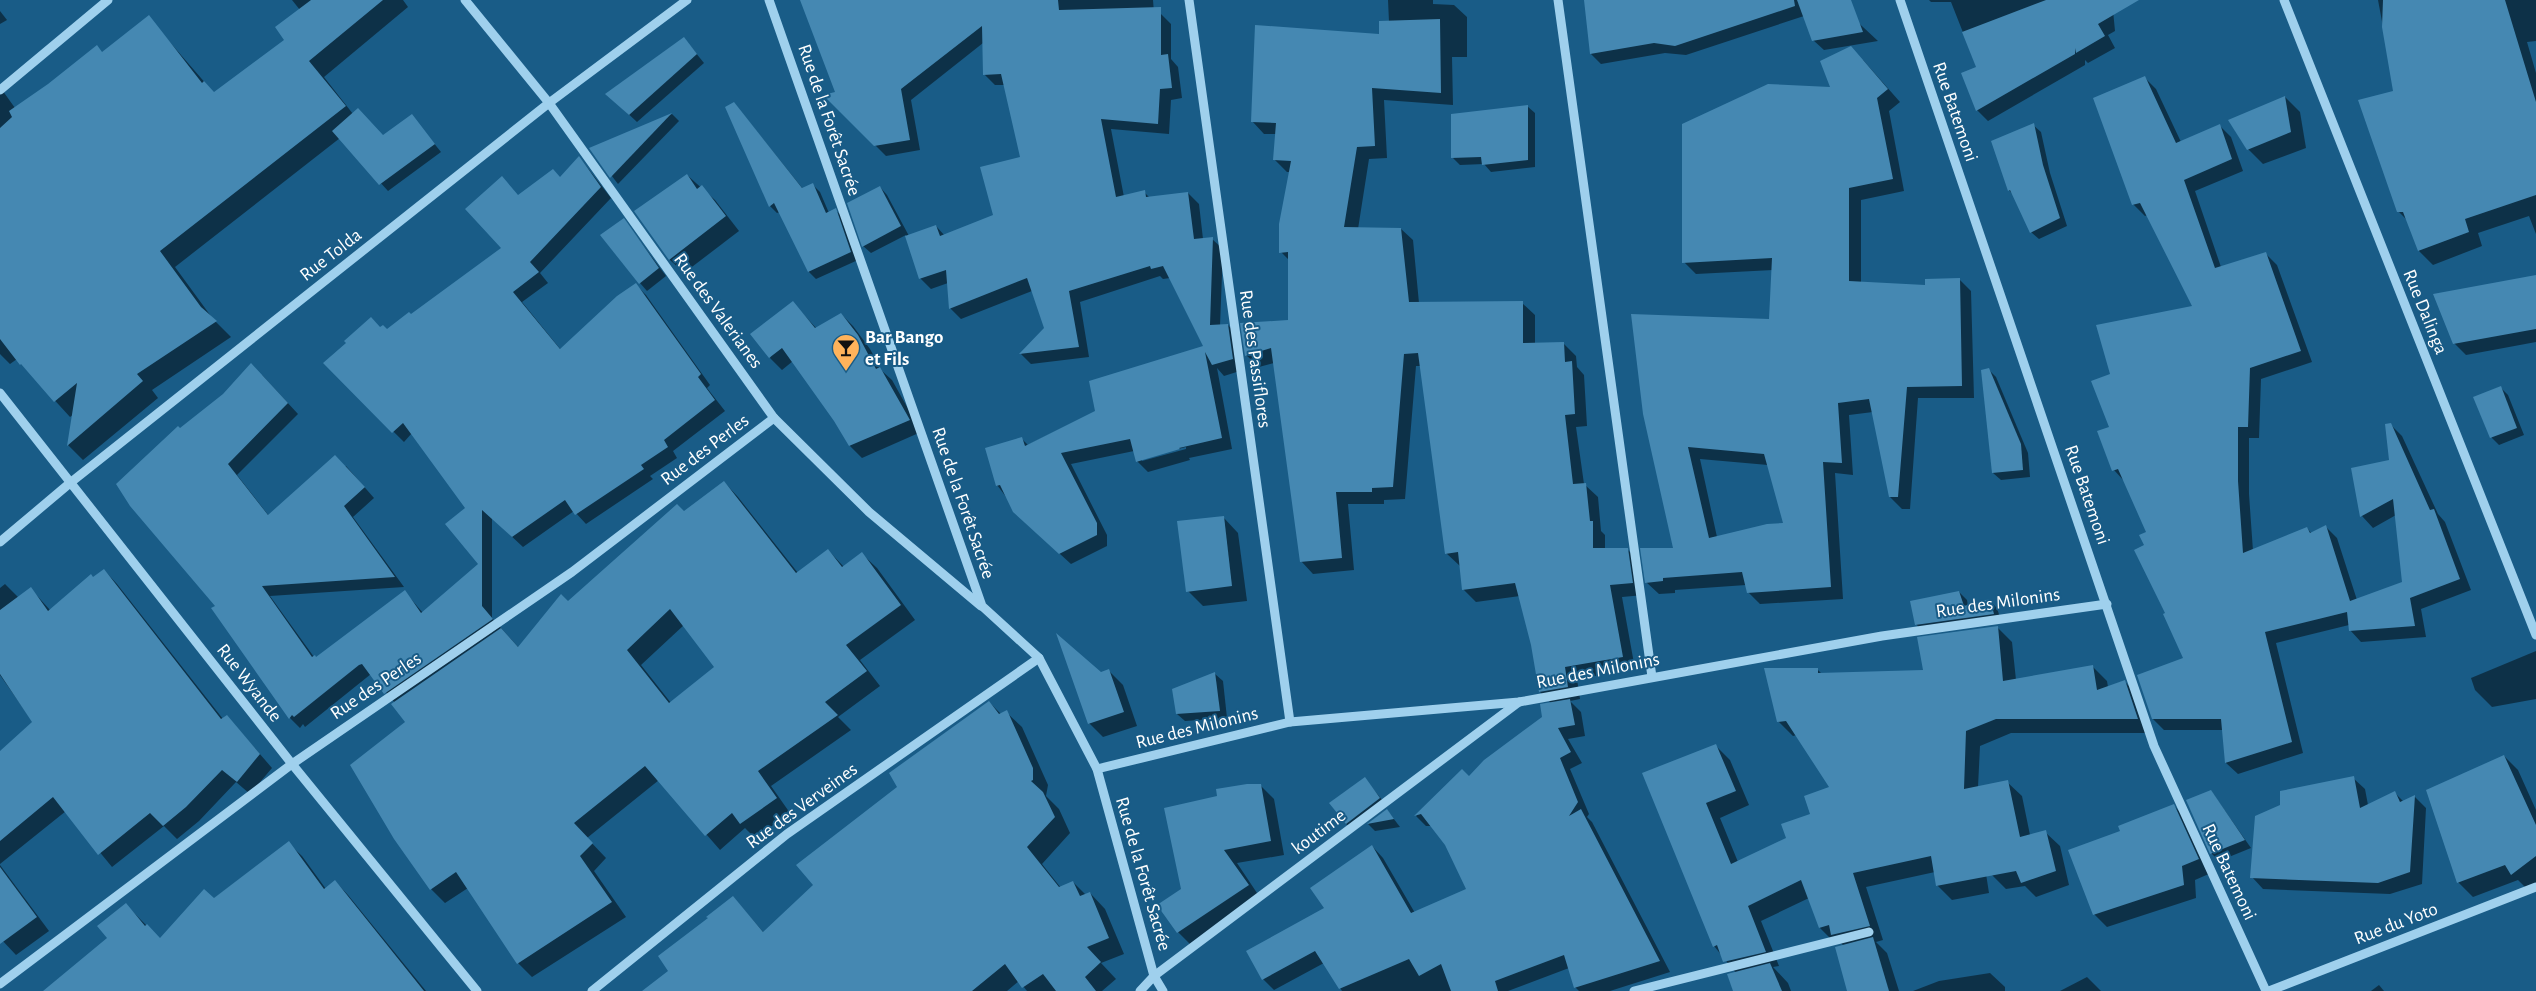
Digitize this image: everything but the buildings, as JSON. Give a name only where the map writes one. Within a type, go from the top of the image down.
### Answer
[{"type":"street","points":[[0,90],[108,0]]},
{"type":"street","name":"Rue des Valerianes","points":[[465,0],[549,103],[774,418],[869,512],[982,606]]},
{"type":"street","name":"Rue Tolda","points":[[0,542],[70,483],[549,103],[687,0]]},
{"type":"street","name":"Rue de la Forêt Sacrée","points":[[769,0],[982,606],[1039,658],[1096,769],[1154,976],[1163,991]]},
{"type":"street","name":"Rue des Passiflores","points":[[1189,0],[1290,722]]},
{"type":"street","points":[[1558,0],[1652,677]]},
{"type":"street","name":"Rue Batemoni","points":[[1900,0],[2154,746],[2267,991]]},
{"type":"street","name":"Rue Dalinga","points":[[2284,0],[2536,635]]},
{"type":"street","name":"Rue Wyande","points":[[0,392],[292,764],[477,991]]},
{"type":"street","name":"Rue des Perles","points":[[0,984],[292,764],[572,572],[774,418]]},
{"type":"street","name":"Rue des Milonins","points":[[1096,769],[1290,722],[1519,702],[1882,636],[2107,604]]},
{"type":"street","name":"Rue des Verveines","points":[[592,991],[786,834],[1039,658]]},
{"type":"street","name":"koutime","points":[[1140,991],[1154,976],[1519,702]]},
{"type":"street","name":"Rue du Yoto","points":[[2267,991],[2536,887]]},
{"type":"street","points":[[1634,991],[1869,932]]},
{"type":"place","name":"Bar Bango et Fils","points":[[846,372]]}]
